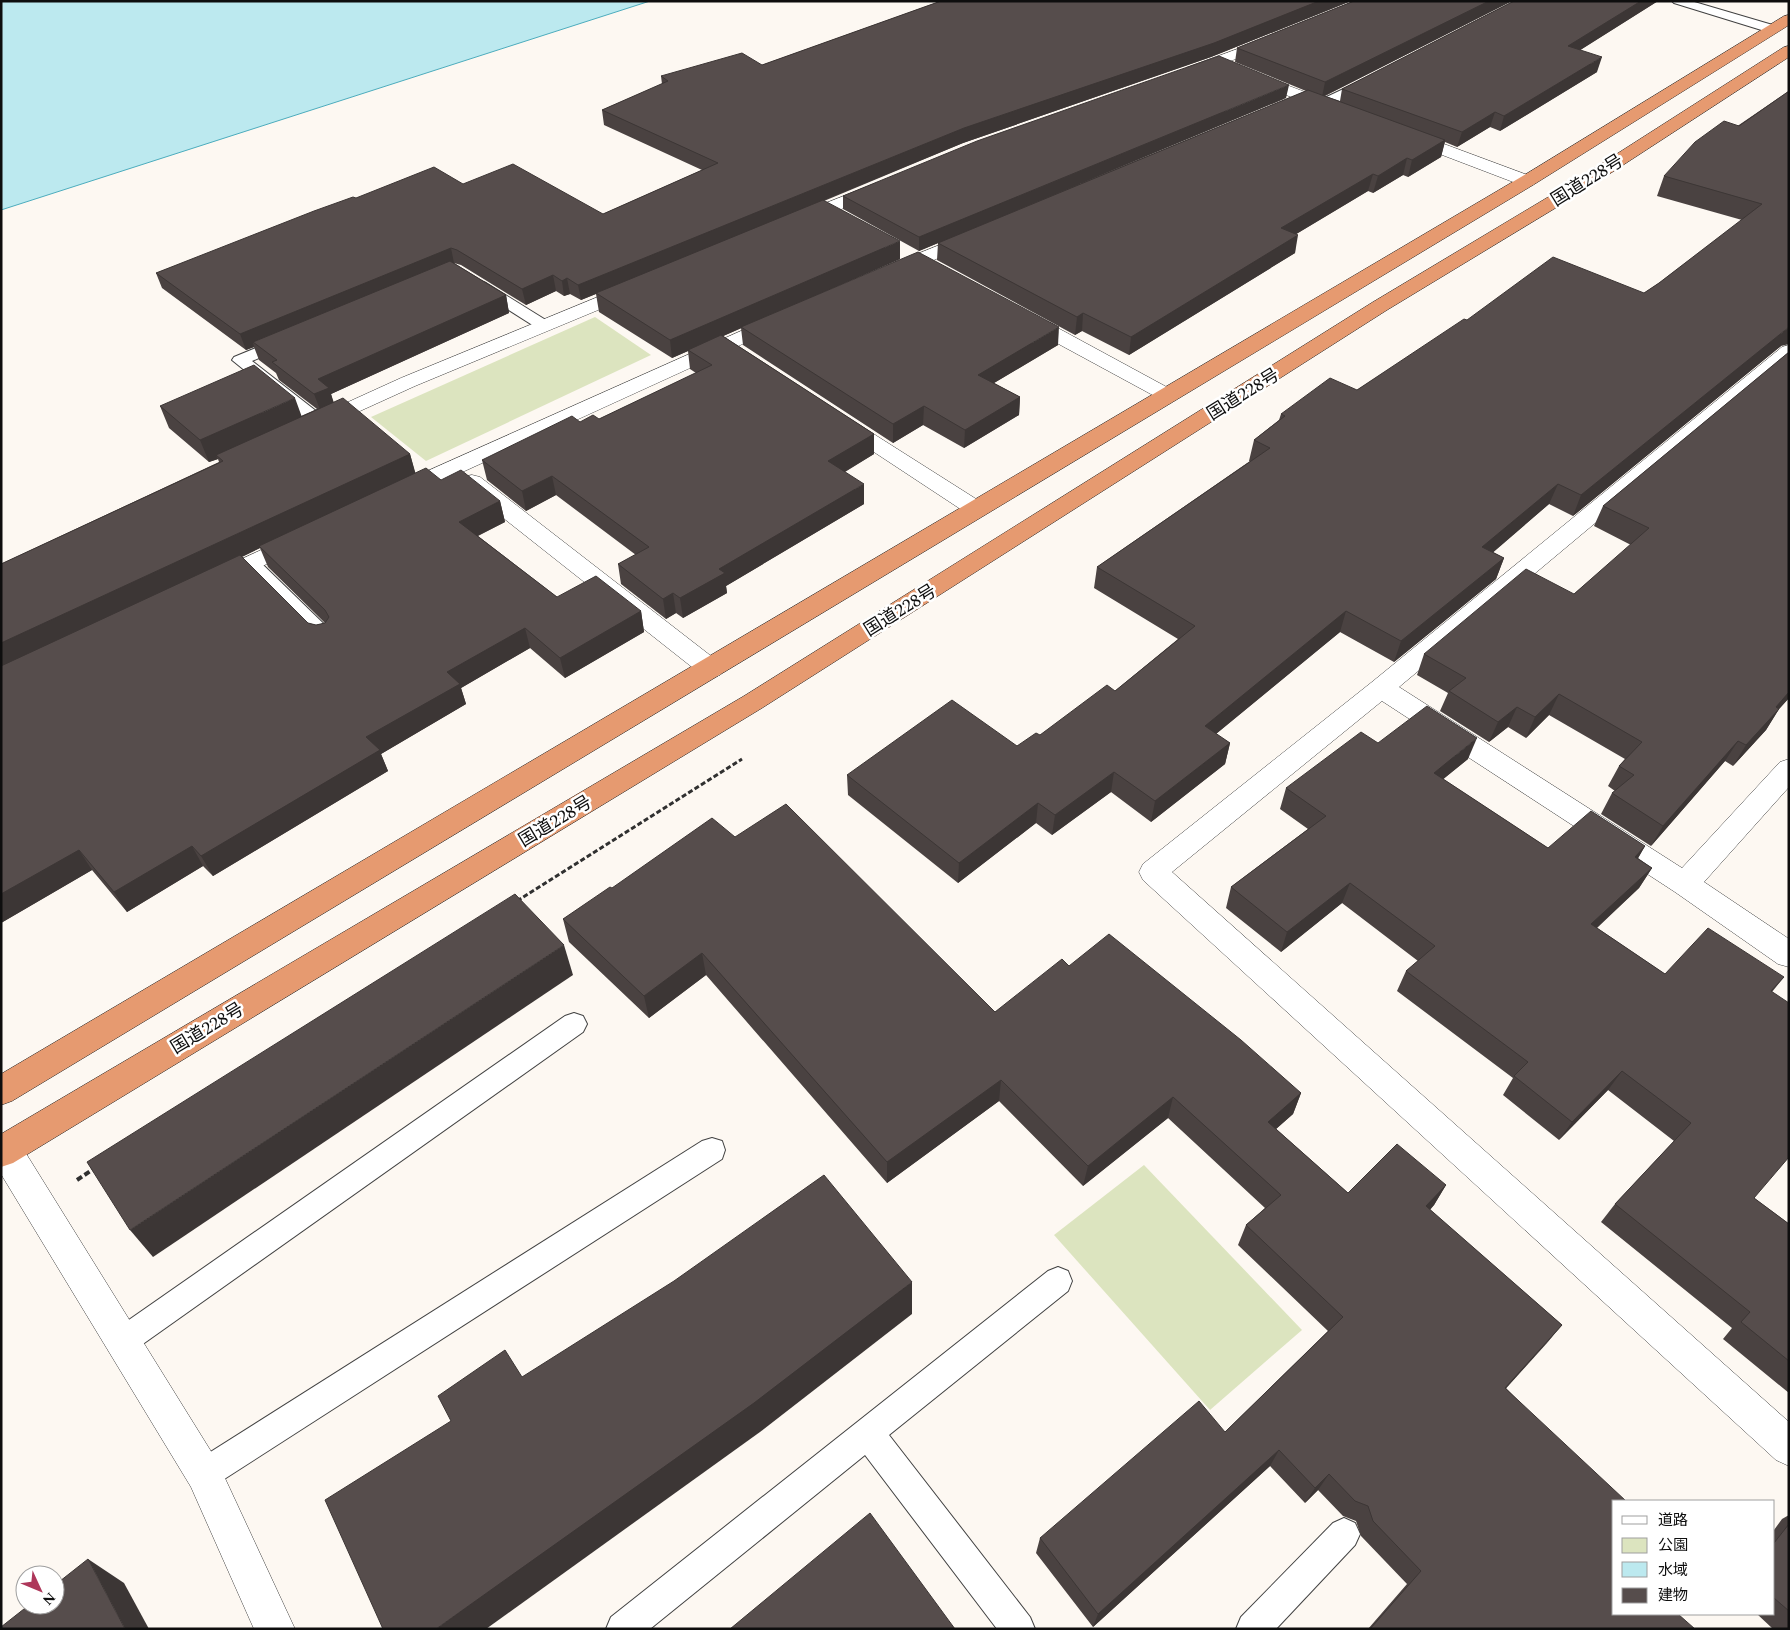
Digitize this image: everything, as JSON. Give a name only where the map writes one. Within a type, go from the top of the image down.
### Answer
[{"type":"highway","name":"国道228号","points":[[1,1091],[1527,181],[1780,24]]},
{"type":"highway","name":"国道228号","points":[[3,1148],[753,702],[1380,306],[1571,191],[1789,50]]},
{"type":"street","points":[[1172,78],[1289,34]]},
{"type":"street","points":[[1217,62],[1341,111]]},
{"type":"street","points":[[1277,109],[1314,101]]},
{"type":"street","points":[[1397,132],[1527,181]]},
{"type":"street","points":[[780,228],[898,179]]},
{"type":"street","points":[[825,209],[842,218]]},
{"type":"street","points":[[874,279],[991,228]]},
{"type":"street","points":[[301,430],[408,382],[652,280]]},
{"type":"street","points":[[1012,311],[1166,395]]},
{"type":"street","points":[[382,500],[453,467],[732,350],[794,313]]},
{"type":"street","points":[[1789,350],[1381,688],[1153,872],[1789,1447]]},
{"type":"street","points":[[1766,369],[1789,378]]},
{"type":"street","points":[[823,410],[976,509]]},
{"type":"street","points":[[453,467],[711,669]]},
{"type":"street","points":[[196,589],[312,534]]},
{"type":"street","points":[[1381,688],[1685,884],[1789,955]]},
{"type":"street","points":[[1685,884],[1789,770]]},
{"type":"street","points":[[3,1148],[204,1474],[275,1629]]},
{"type":"lane","points":[[1678,1],[1780,24]]},
{"type":"lane","points":[[1314,101],[1376,77]]},
{"type":"lane","points":[[471,280],[544,326]]},
{"type":"lane","points":[[303,334],[240,360],[319,422]]},
{"type":"lane","points":[[250,563],[325,637]]},
{"type":"lane","points":[[123,1341],[574,1024]]},
{"type":"lane","points":[[204,1474],[712,1150]]},
{"type":"lane","points":[[623,1629],[1058,1281]]},
{"type":"lane","points":[[868,1432],[1018,1629]]},
{"type":"lane","points":[[1252,1629],[1344,1534]]},
{"type":"green space","points":[[595,317],[651,355],[426,461],[371,417]]},
{"type":"green space","points":[[1144,1165],[1302,1330],[1210,1410],[1054,1235]]},
{"type":"water","points":[[1,1],[650,1],[1,210]]},
{"type":"building","points":[[941,1],[1319,1],[1214,43],[964,128],[578,285],[567,278],[562,281],[553,275],[522,289],[451,248],[240,334],[156,273],[314,211],[353,197],[356,198],[434,167],[463,184],[513,164],[603,214],[718,163],[602,110],[668,81],[661,76],[742,53],[762,65]]},
{"type":"building","points":[[1354,1],[1489,1],[1325,82],[1237,48]]},
{"type":"building","points":[[1514,1],[1641,1],[1568,46],[1602,57],[1504,116],[1495,112],[1462,132],[1342,89]]},
{"type":"building","points":[[1219,56],[1289,85],[919,237],[843,196],[977,141]]},
{"type":"building","points":[[1308,90],[1445,140],[1412,160],[1407,158],[1378,176],[1373,174],[1281,228],[1298,235],[1131,337],[1083,313],[1077,317],[938,243]]},
{"type":"building","points":[[1789,91],[1789,327],[1581,495],[1558,484],[1482,547],[1504,558],[1401,641],[1346,611],[1205,726],[1230,743],[1155,801],[1114,772],[1055,815],[1038,803],[959,863],[847,775],[952,700],[1017,746],[1036,733],[1040,735],[1107,685],[1115,691],[1195,626],[1097,567],[1270,448],[1254,440],[1285,416],[1281,414],[1330,378],[1357,390],[1464,319],[1467,320],[1553,257],[1644,293],[1659,283],[1762,204],[1664,176],[1695,142],[1724,121],[1739,126]]},
{"type":"building","points":[[823,200],[900,241],[670,340],[596,293]]},
{"type":"building","points":[[918,252],[1059,327],[978,375],[1020,397],[965,430],[924,406],[893,424],[741,327]]},
{"type":"building","points":[[450,261],[506,295],[318,379],[329,388],[314,394],[272,362],[277,360],[253,342]]},
{"type":"building","points":[[721,335],[874,434],[828,461],[864,484],[719,569],[725,573],[680,598],[673,593],[663,599],[618,564],[649,547],[552,476],[522,491],[482,460],[572,416],[580,422],[593,415],[599,419],[712,365],[688,350]]},
{"type":"building","points":[[1789,352],[1789,692],[1776,707],[1779,709],[1746,745],[1738,741],[1663,826],[1612,793],[1634,775],[1619,766],[1642,742],[1559,694],[1535,717],[1517,707],[1498,722],[1449,691],[1466,678],[1424,654],[1526,569],[1574,594],[1649,528],[1603,506]]},
{"type":"building","points":[[254,365],[295,398],[200,440],[160,406]]},
{"type":"building","points":[[343,398],[410,454],[1,643],[1,564],[223,461],[216,455]]},
{"type":"building","points":[[426,468],[441,480],[461,470],[500,501],[459,522],[557,597],[596,576],[641,611],[560,658],[525,628],[447,672],[460,684],[366,737],[380,750],[201,856],[192,846],[114,892],[79,850],[1,894],[1,666],[240,555],[308,623],[316,625],[325,623],[329,617],[325,610],[259,546]]},
{"type":"building","points":[[1427,706],[1477,738],[1434,773],[1548,848],[1591,811],[1645,846],[1635,857],[1652,868],[1591,924],[1665,974],[1708,928],[1784,977],[1771,991],[1789,1003],[1789,1157],[1754,1198],[1789,1224],[1789,1361],[1741,1322],[1750,1312],[1615,1204],[1691,1123],[1622,1071],[1572,1122],[1514,1076],[1528,1062],[1406,971],[1435,946],[1350,883],[1287,932],[1231,887],[1326,816],[1286,788],[1361,732],[1378,743]]},
{"type":"building","points":[[786,804],[995,1012],[1062,959],[1069,966],[1109,934],[1241,1040],[1301,1093],[1268,1122],[1348,1193],[1397,1144],[1446,1185],[1426,1206],[1562,1325],[1505,1388],[1625,1500],[1612,1500],[1612,1615],[1679,1615],[1695,1629],[1370,1629],[1421,1571],[1373,1521],[1368,1506],[1355,1501],[1329,1474],[1315,1488],[1279,1450],[1098,1614],[1040,1538],[1199,1401],[1225,1432],[1343,1317],[1246,1225],[1281,1195],[1173,1097],[1088,1166],[1001,1080],[887,1162],[702,953],[644,996],[563,919],[610,887],[612,888],[712,818],[735,837]]},
{"type":"building","points":[[515,894],[564,945],[130,1230],[87,1162]]},
{"type":"building","points":[[824,1175],[912,1282],[754,1403],[436,1629],[383,1629],[325,1500],[451,1421],[438,1396],[505,1350],[522,1377],[674,1281]]},
{"type":"building","points":[[870,1513],[955,1629],[730,1629]]},
{"type":"building","points":[[1789,1524],[1789,1611],[1775,1599],[1775,1542]]},
{"type":"building","points":[[88,1559],[125,1629],[1,1629],[16,1615],[65,1615],[65,1577]]}]
